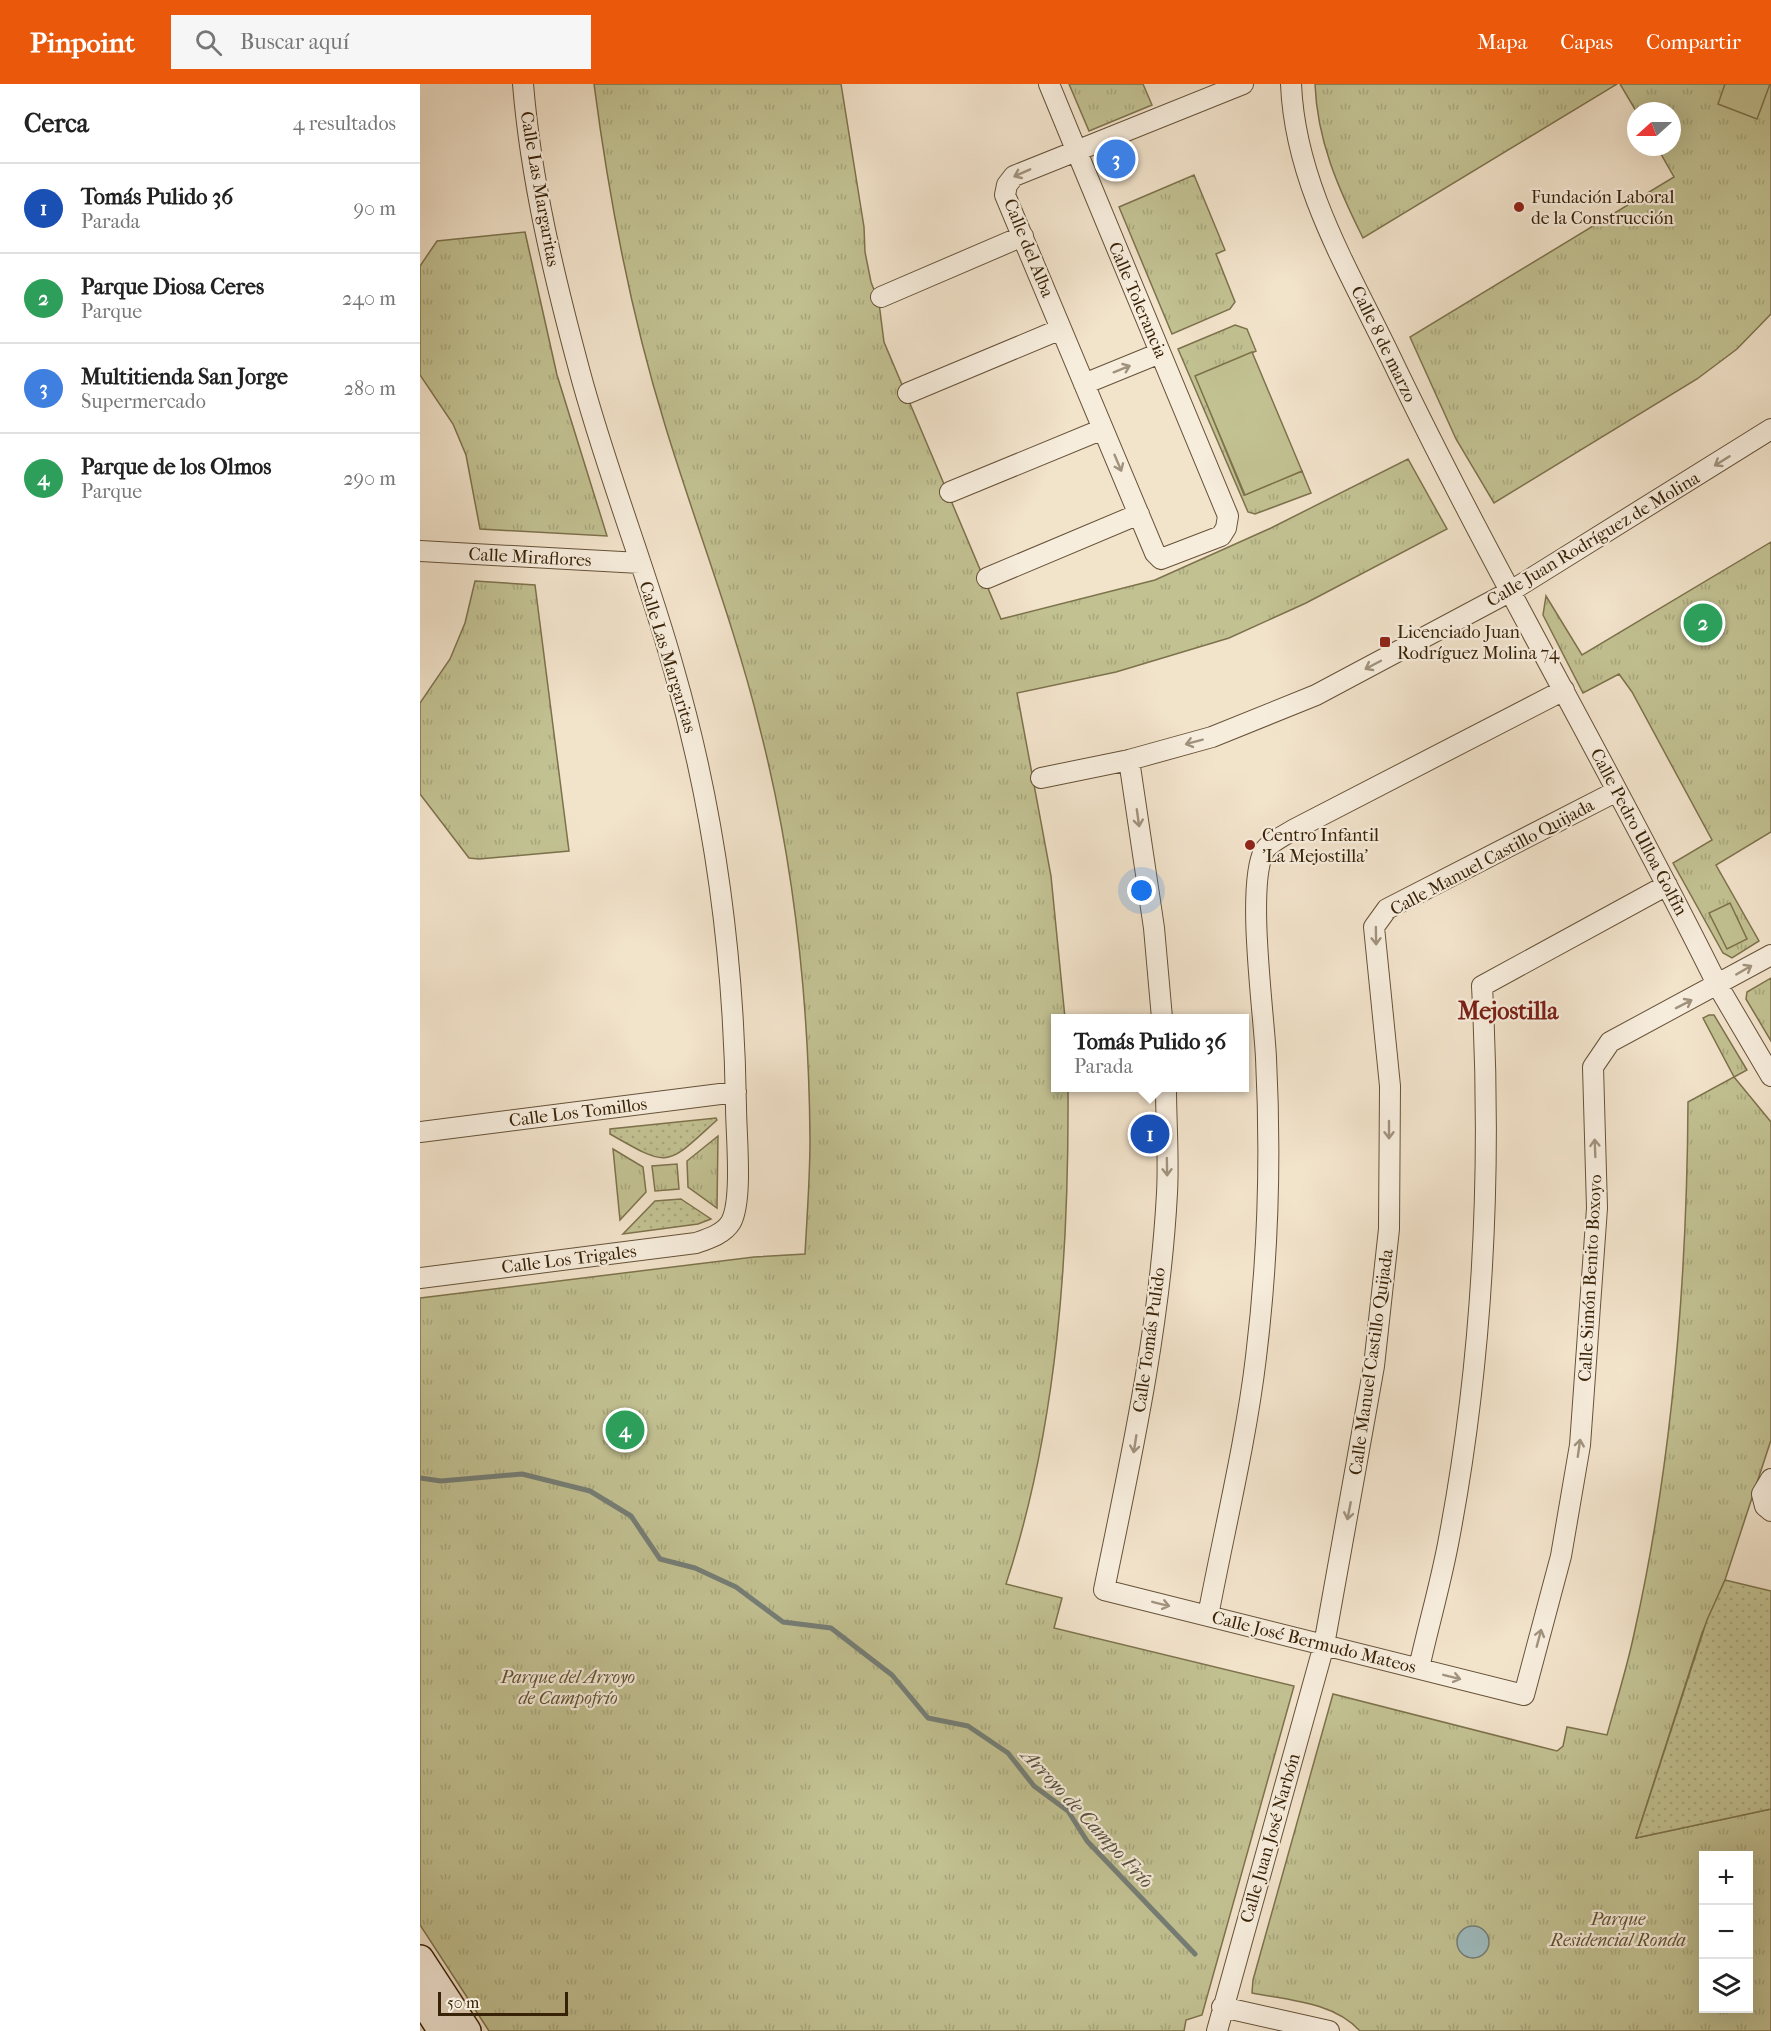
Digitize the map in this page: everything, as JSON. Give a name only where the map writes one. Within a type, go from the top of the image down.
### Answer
[{"type":"main road","points":[[420,1959],[467,2031]]},
{"type":"main road","points":[[420,1997],[442,2031]]},
{"type":"street","name":"Calle Las Margaritas","points":[[523,84],[528,143],[548,244],[579,371],[674,668],[692,737],[715,850],[726,932],[736,1092],[737,1191],[731,1222],[717,1236]]},
{"type":"street","name":"Calle Tolerancia","points":[[1048,84],[1228,516]]},
{"type":"street","name":"Calle del Alba","points":[[1228,516],[1226,528],[1221,536],[1161,558],[1155,553],[1005,195],[1007,185],[1014,176],[1242,84]]},
{"type":"street","name":"Calle 8 de marzo","points":[[1291,84],[1294,127],[1304,167],[1324,219],[1436,451],[1511,591]]},
{"type":"street","points":[[881,297],[1023,236]]},
{"type":"street","points":[[909,393],[1061,328]]},
{"type":"street","points":[[1084,384],[1160,353]]},
{"type":"street","points":[[950,492],[1103,429]]},
{"type":"street","name":"Calle Juan Rodríguez de Molina","points":[[1041,778],[1129,760],[1212,737],[1272,715],[1316,695],[1511,591],[1771,429]]},
{"type":"street","points":[[987,578],[1139,514]]},
{"type":"street","name":"Calle Miraflores","points":[[420,551],[640,563]]},
{"type":"street","name":"Calle Pedro Ulloa Golfín","points":[[1511,591],[1668,885],[1718,986],[1742,1030],[1771,1072]]},
{"type":"street","points":[[1208,1616],[1256,1358],[1264,1260],[1268,1152],[1266,1059],[1257,902],[1258,870],[1265,849],[1293,830],[1564,690]]},
{"type":"street","points":[[1129,760],[1154,928],[1162,1014]]},
{"type":"street","name":"Calle Manuel Castillo Quijada","points":[[1324,1644],[1374,1366],[1389,1229],[1390,1086],[1374,927],[1387,909],[1617,791]]},
{"type":"street","points":[[1419,1668],[1448,1544],[1468,1413],[1481,1267],[1487,1078],[1482,986],[1668,885]]},
{"type":"street","name":"Calle Simón Benito Boxoyo","points":[[1524,1695],[1561,1556],[1580,1445],[1597,1208],[1593,1067],[1610,1042],[1718,986],[1771,955]]},
{"type":"street","name":"Calle Los Tomillos","points":[[420,1132],[736,1092]]},
{"type":"street","name":"Calle Tomás Pulido","points":[[1104,1590],[1134,1454],[1151,1341],[1167,1192],[1166,1092]]},
{"type":"street","name":"Calle Los Trigales","points":[[420,1278],[696,1243],[717,1236]]},
{"type":"street","points":[[1771,1479],[1762,1494],[1765,1506],[1771,1511]]},
{"type":"street","name":"Calle José Bermudo Mateos","points":[[1104,1590],[1524,1695]]},
{"type":"street","name":"Calle Juan José Narbón","points":[[1217,2031],[1324,1644]]},
{"type":"street","points":[[1222,2007],[1329,2031]]},
{"type":"green space","name":"Parque del Arroyo de Campofrío","points":[[594,84],[841,84],[864,227],[865,252],[871,282],[879,303],[884,342],[1001,619],[1155,580],[1271,528],[1408,459],[1447,529],[1306,603],[1229,638],[1116,672],[1017,693],[1051,876],[1065,1014],[1051,1014],[1051,1092],[1068,1092],[1068,1150],[1063,1276],[1049,1401],[1024,1524],[1006,1584],[1062,1598],[1054,1628],[1294,1686],[1202,2015],[1186,2020],[1184,2031],[489,2031],[420,1925],[420,1298],[754,1257],[805,1254],[810,1140],[807,1037],[797,933],[782,830],[750,691],[653,383],[622,256]]},
{"type":"green space","points":[[1069,84],[1143,84],[1152,105],[1089,131]]},
{"type":"green space","points":[[1315,84],[1617,84],[1363,238],[1345,201],[1324,144]]},
{"type":"green space","points":[[1620,84],[1771,84],[1771,314],[1737,349],[1697,379],[1494,503],[1456,439],[1410,337],[1674,177],[1662,156],[1681,156],[1681,102],[1631,102]]},
{"type":"green space","points":[[1725,84],[1770,84],[1757,119],[1718,104]]},
{"type":"green space","points":[[1194,175],[1225,250],[1216,254],[1235,302],[1230,309],[1172,334],[1119,207]]},
{"type":"green space","points":[[525,232],[557,375],[607,536],[480,529],[466,455],[453,424],[420,375],[420,266],[437,241]]},
{"type":"green space","points":[[1235,325],[1247,329],[1256,351],[1196,377],[1244,495],[1302,471],[1311,493],[1255,514],[1248,512],[1178,349]]},
{"type":"green space","points":[[1252,352],[1302,471],[1245,495],[1195,376]]},
{"type":"green space","points":[[1771,542],[1771,832],[1716,865],[1759,941],[1732,958],[1723,953],[1673,863],[1712,840],[1632,692],[1619,674],[1583,693],[1543,615],[1546,596],[1582,655]]},
{"type":"green space","points":[[475,581],[535,585],[569,851],[469,858],[420,794],[420,703],[450,659],[465,623]]},
{"type":"green space","points":[[1730,903],[1747,939],[1727,949],[1709,913]]},
{"type":"green space","points":[[1771,978],[1771,1041],[1746,999],[1747,992]]},
{"type":"green space","points":[[1714,1015],[1747,1070],[1734,1077],[1703,1018]]},
{"type":"green space","name":"Parque Residencial Ronda","points":[[1734,1077],[1771,1122],[1771,1440],[1725,1580],[1702,1633],[1636,1838],[1771,1809],[1771,2031],[1360,2031],[1349,2021],[1324,2008],[1295,2000],[1252,1993],[1253,1980],[1333,1694],[1557,1751],[1563,1746],[1567,1727],[1607,1735],[1631,1647],[1659,1503],[1681,1303],[1688,1102]]},
{"type":"green space","points":[[716,1118],[717,1120],[687,1147],[667,1157],[645,1153],[610,1134],[610,1129]]},
{"type":"green space","points":[[718,1136],[717,1208],[688,1187],[687,1161]]},
{"type":"green space","points":[[613,1149],[643,1167],[646,1192],[620,1220]]},
{"type":"green space","points":[[677,1164],[679,1189],[655,1191],[652,1166]]},
{"type":"green space","points":[[681,1199],[711,1219],[698,1224],[623,1234],[655,1201]]},
{"type":"green space","points":[[1725,1580],[1771,1591],[1771,1809],[1636,1838],[1707,1620]]},
{"type":"water","points":[[1473,1926],[1484,1931],[1489,1942],[1484,1953],[1473,1958],[1462,1953],[1457,1942],[1462,1931]]},
{"type":"waterway","name":"Arroyo de Campo Frío","points":[[420,1478],[441,1481],[522,1474],[590,1491],[631,1516],[660,1559],[695,1568],[736,1587],[783,1622],[831,1628],[892,1675],[928,1718],[968,1726],[1008,1753],[1034,1786],[1068,1811],[1087,1841],[1195,1954]]},
{"type":"place","name":"Multitienda San Jorge","points":[[1116,159]]},
{"type":"place","name":"Fundación Laboral de la Construcción","points":[[1519,207]]},
{"type":"place","name":"Parque Diosa Ceres","points":[[1703,623]]},
{"type":"place","name":"Licenciado Juan Rodríguez Molina 74","points":[[1385,642]]},
{"type":"place","name":"Centro Infantil 'La Mejostilla'","points":[[1250,845]]},
{"type":"place","name":"Tomás Pulido 36","points":[[1150,1134]]},
{"type":"place","name":"Parque de los Olmos","points":[[625,1430]]},
{"type":"district","name":"Mejostilla","points":[[1508,1011]]}]
